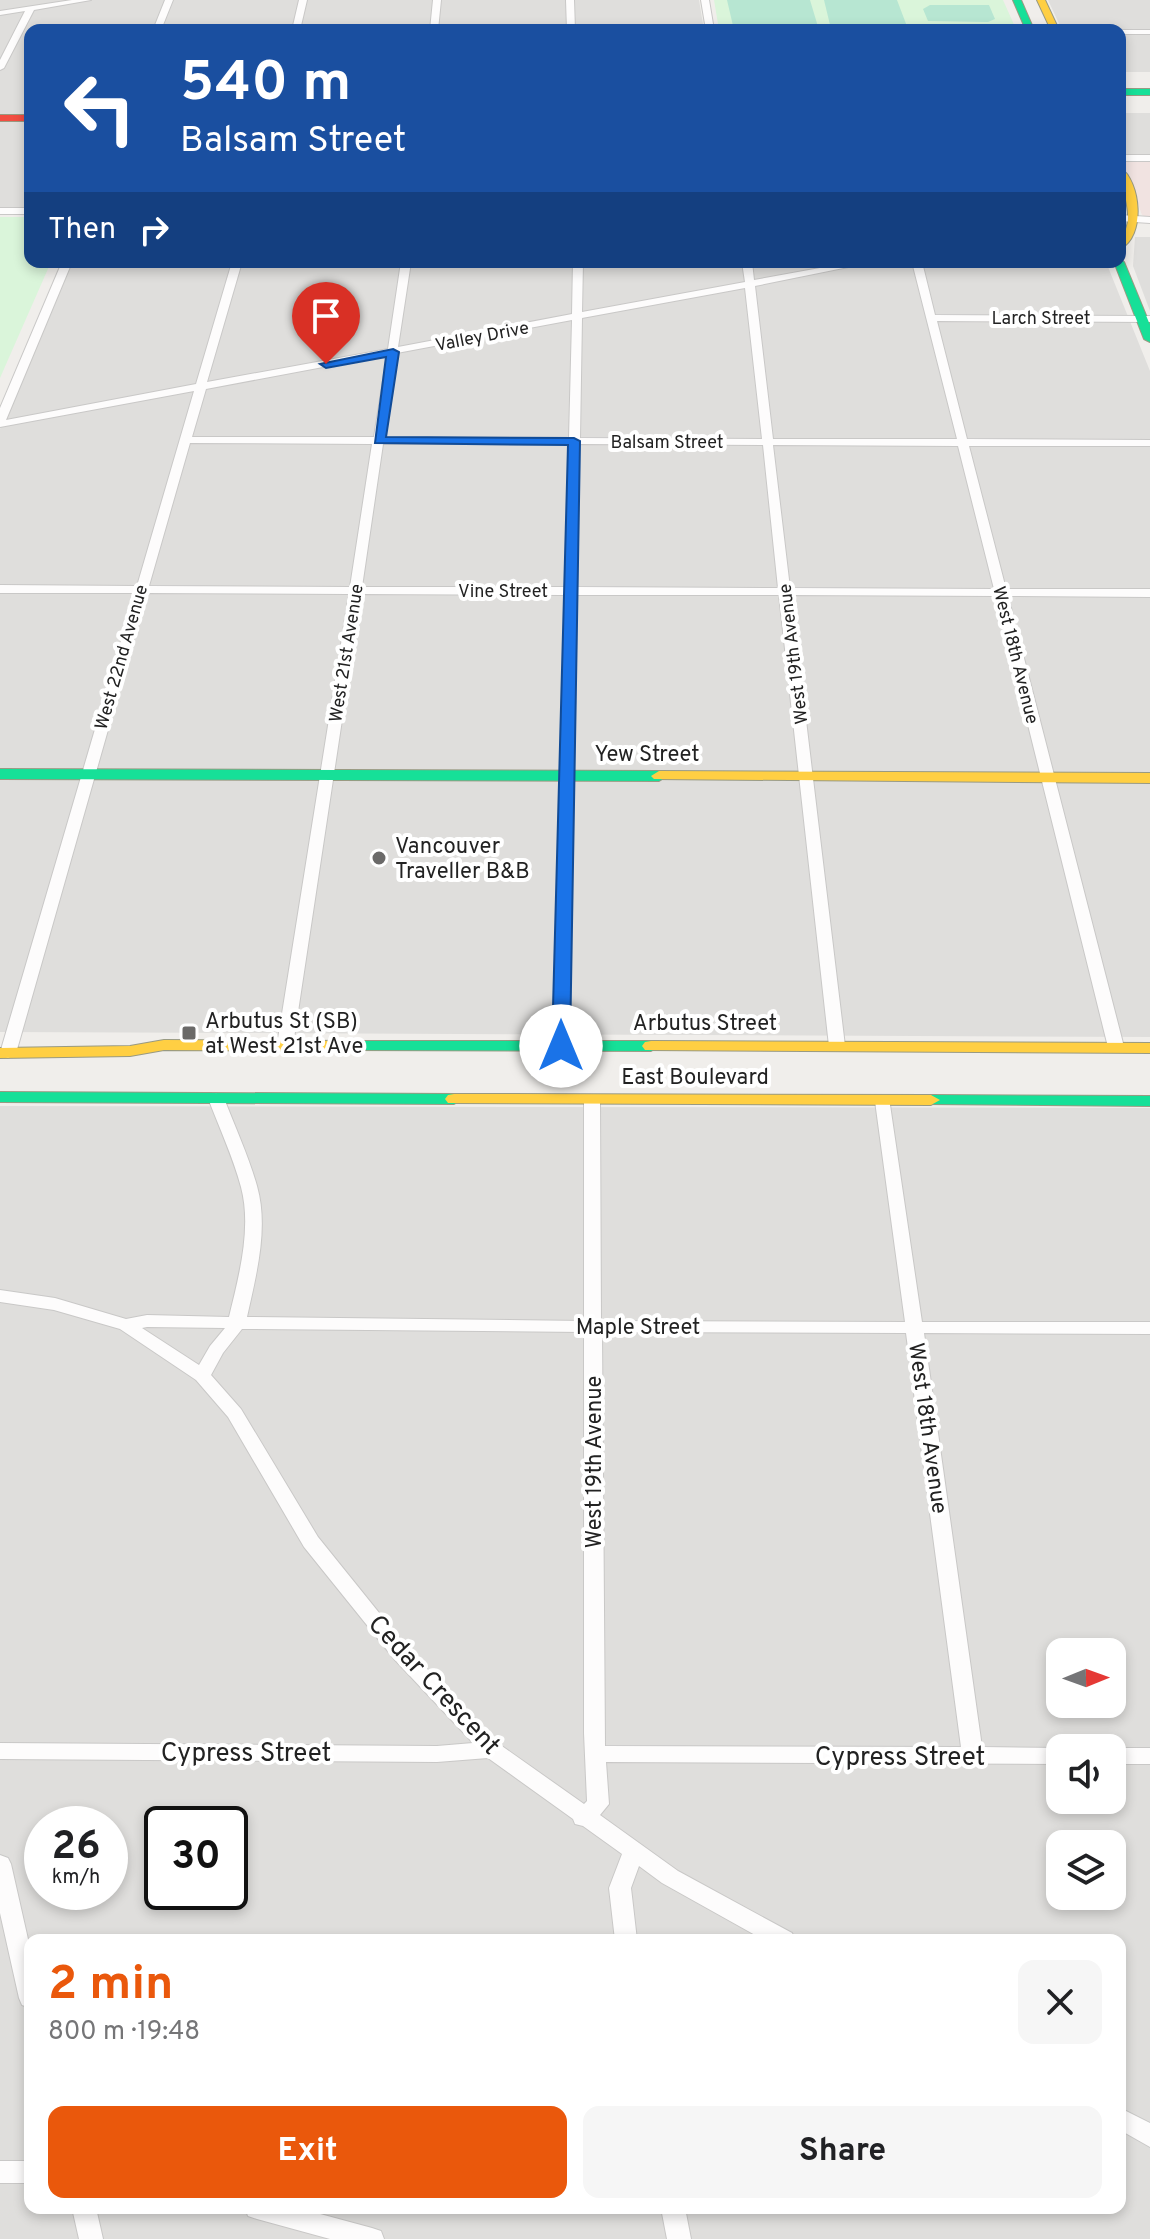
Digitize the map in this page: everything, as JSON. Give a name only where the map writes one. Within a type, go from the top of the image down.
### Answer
[{"type":"street","points":[[0,13],[87,0]]},
{"type":"street","points":[[159,24],[169,0]]},
{"type":"street","points":[[297,24],[303,0]]},
{"type":"street","points":[[435,24],[437,0]]},
{"type":"street","points":[[570,0],[571,24]]},
{"type":"street","points":[[705,0],[709,24]]},
{"type":"street","points":[[1017,0],[1027,24]]},
{"type":"street","points":[[1041,0],[1052,24]]},
{"type":"street","points":[[0,68],[31,8]]},
{"type":"street","points":[[1126,32],[1150,32]]},
{"type":"street","points":[[13,43],[24,43]]},
{"type":"street","points":[[1126,92],[1150,92]]},
{"type":"street","points":[[0,118],[24,118]]},
{"type":"street","points":[[1126,158],[1150,158]]},
{"type":"street","points":[[1126,185],[1134,204],[1135,219],[1126,242]]},
{"type":"street","points":[[0,211],[24,211]]},
{"type":"street","points":[[0,422],[64,268]]},
{"type":"street","name":"West 22nd Avenue","points":[[5,1046],[235,268]]},
{"type":"street","name":"West 21st Avenue","points":[[285,1045],[405,268]]},
{"type":"street","points":[[561,1046],[578,268]]},
{"type":"street","name":"West 19th Avenue","points":[[748,268],[837,1046]]},
{"type":"street","name":"Valley Drive","points":[[0,422],[200,388],[837,268]]},
{"type":"street","name":"West 18th Avenue","points":[[918,268],[1116,1047]]},
{"type":"street","points":[[1122,268],[1146,319],[1150,339]]},
{"type":"street","name":"Larch Street","points":[[931,318],[1146,319]]},
{"type":"street","name":"Balsam Street","points":[[184,440],[1150,443]]},
{"type":"street","name":"Vine Street","points":[[0,589],[1150,593]]},
{"type":"street","name":"Yew Street","points":[[0,774],[1150,778]]},
{"type":"street","name":"Arbutus Street","points":[[5,1046],[134,1040],[164,1045],[1150,1048]]},
{"type":"street","name":"East Boulevard","points":[[0,1097],[1150,1101]]},
{"type":"street","points":[[202,1376],[237,1322],[251,1263],[253,1219],[242,1163],[216,1098]]},
{"type":"street","name":"West 19th Avenue","points":[[583,1818],[598,1804],[592,1100]]},
{"type":"street","name":"West 18th Avenue","points":[[883,1101],[973,1756]]},
{"type":"street","name":"Cedar Crescent","points":[[0,1296],[55,1304],[126,1325],[202,1376],[235,1413],[311,1542],[402,1655],[492,1750],[633,1853],[710,1901],[773,1934]]},
{"type":"street","name":"Maple Street","points":[[126,1325],[147,1321],[1150,1328]]},
{"type":"street","name":"Cypress Street","points":[[0,1751],[437,1754],[492,1750]]},
{"type":"street","name":"Cypress Street","points":[[596,1754],[1046,1756]]},
{"type":"street","points":[[1126,1756],[1150,1756]]},
{"type":"street","points":[[625,1934],[620,1888],[633,1853]]},
{"type":"street","points":[[0,1864],[24,1971]]},
{"type":"street","points":[[1126,2122],[1150,2136]]},
{"type":"street","points":[[0,2172],[24,2172]]},
{"type":"street","points":[[85,2214],[91,2239]]},
{"type":"street","points":[[279,2214],[372,2239]]},
{"type":"street","points":[[674,2214],[679,2239]]},
{"type":"shaded area","points":[[0,0],[699,0],[703,24],[24,24],[24,210],[0,210]]},
{"type":"shaded area","points":[[1048,0],[1150,0],[1150,72],[1126,72],[1126,24],[1059,24]]},
{"type":"shaded area","points":[[1126,113],[1150,113],[1150,156],[1126,154]]},
{"type":"shaded area","points":[[1150,161],[1150,218],[1142,215],[1126,171],[1126,162]]},
{"type":"shaded area","points":[[1135,237],[1150,237],[1150,311],[1133,266]]},
{"type":"shaded area","points":[[67,268],[1108,268],[1150,371],[1150,1037],[0,1032],[0,429]]},
{"type":"shaded area","points":[[0,1106],[1150,1108],[1150,2239],[0,2239]]},
{"type":"green space","points":[[714,0],[1003,0],[1014,24],[718,24]]},
{"type":"green space","points":[[727,0],[810,0],[817,24],[733,24]]},
{"type":"green space","points":[[824,0],[897,0],[906,24],[830,24]]},
{"type":"green space","points":[[930,5],[989,5],[995,19],[988,22],[928,21],[923,9]]},
{"type":"green space","points":[[0,217],[24,217],[24,268],[48,268],[0,378]]},
{"type":"traffic: fast","points":[[1017,0],[1027,24]]},
{"type":"traffic: fast","points":[[1126,92],[1150,92]]},
{"type":"traffic: fast","points":[[1121,268],[1150,339]]},
{"type":"traffic: fast","points":[[0,774],[659,776]]},
{"type":"traffic: fast","points":[[351,1046],[651,1046]]},
{"type":"traffic: fast","points":[[0,1097],[454,1099]]},
{"type":"traffic: fast","points":[[931,1100],[1150,1101]]},
{"type":"traffic: slow","points":[[1041,0],[1052,24]]},
{"type":"traffic: slow","points":[[1126,186],[1133,210],[1132,230],[1126,241]]},
{"type":"traffic: slow","points":[[659,776],[1150,778]]},
{"type":"traffic: slow","points":[[0,1053],[130,1051],[164,1045],[351,1046]]},
{"type":"traffic: slow","points":[[651,1046],[1150,1048]]},
{"type":"traffic: slow","points":[[454,1099],[931,1100]]},
{"type":"traffic: jam","points":[[0,118],[24,118]]},
{"type":"place","name":"Vancouver Traveller B&B","points":[[379,858]]},
{"type":"place","name":"Arbutus St (SB) at West 21st Ave","points":[[189,1033]]},
{"type":"route","points":[[326,364],[393,352],[379,441],[574,441],[561,1046]]}]
